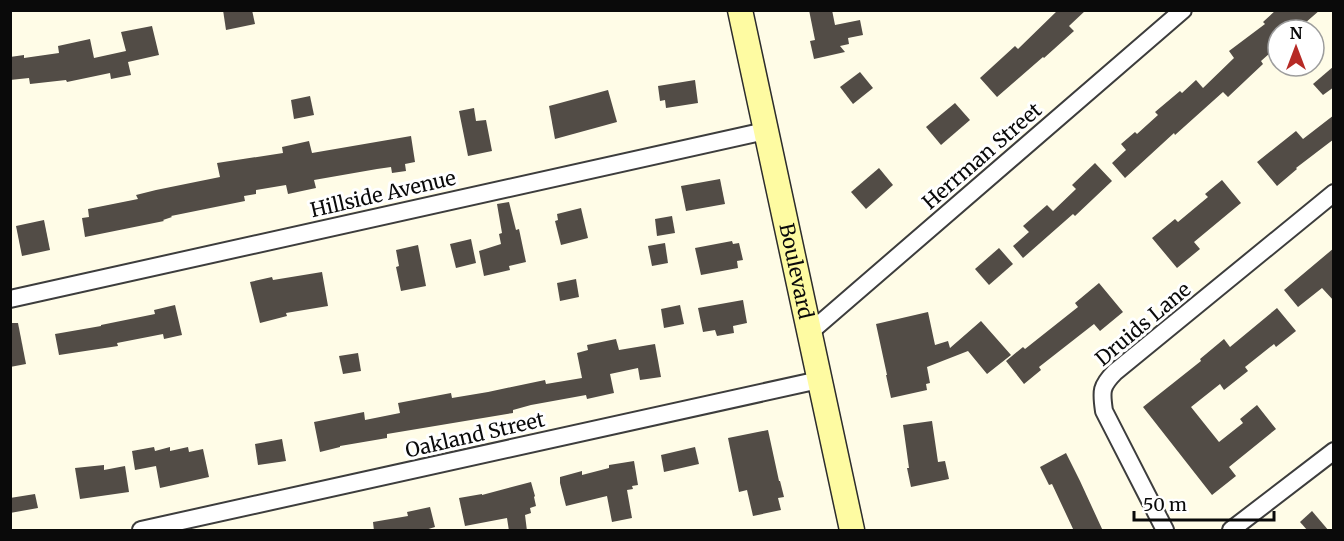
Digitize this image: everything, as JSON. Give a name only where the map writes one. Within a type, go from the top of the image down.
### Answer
[{"type":"main road","name":"Boulevard","points":[[740,10],[852,531]]},
{"type":"street","name":"Herrman Street","points":[[809,333],[1182,10]]},
{"type":"street","name":"Hillside Avenue","points":[[10,299],[765,131]]},
{"type":"street","name":"Druids Lane","points":[[1165,531],[1104,411],[1101,397],[1105,383],[1334,193]]},
{"type":"street","name":"Oakland Street","points":[[141,531],[176,527],[819,380]]},
{"type":"street","points":[[1231,531],[1334,451]]},
{"type":"building","points":[[223,10],[252,10],[255,24],[226,30]]},
{"type":"building","points":[[809,10],[832,10],[835,25],[860,20],[863,35],[848,38],[849,44],[840,46],[845,52],[814,59],[810,41],[815,40]]},
{"type":"building","points":[[1058,10],[1086,10],[1069,26],[1074,31],[997,97],[980,78],[1015,46],[1018,49]]},
{"type":"building","points":[[1276,10],[1320,10],[1311,18],[1267,18]]},
{"type":"building","points":[[1266,19],[1266,57],[1261,61],[1263,64],[1228,97],[1223,92],[1125,178],[1112,163],[1126,150],[1121,144],[1135,132],[1137,134],[1158,115],[1155,112],[1196,80],[1203,88],[1234,58],[1229,51],[1265,24],[1263,22]]},
{"type":"building","points":[[152,26],[159,55],[128,62],[131,75],[111,79],[110,73],[67,82],[66,80],[30,84],[29,78],[10,80],[10,57],[24,55],[24,58],[59,53],[58,46],[90,39],[94,58],[126,51],[121,32]]},
{"type":"building","points":[[1334,66],[1334,87],[1323,95],[1313,84],[1320,78],[1326,78],[1326,73]]},
{"type":"building","points":[[860,72],[873,88],[853,104],[840,87]]},
{"type":"building","points":[[695,80],[698,103],[666,108],[665,100],[660,101],[658,86]]},
{"type":"building","points":[[608,90],[617,122],[555,139],[549,106]]},
{"type":"building","points":[[310,96],[314,115],[294,119],[291,100]]},
{"type":"building","points":[[955,103],[970,120],[941,145],[926,127]]},
{"type":"building","points":[[474,108],[476,121],[486,120],[492,151],[468,156],[459,111]]},
{"type":"building","points":[[1334,115],[1334,139],[1296,168],[1277,186],[1257,162],[1296,131],[1303,139]]},
{"type":"building","points":[[411,136],[415,162],[405,164],[406,171],[392,173],[391,167],[314,180],[316,188],[288,194],[286,185],[256,190],[256,194],[244,196],[245,201],[85,237],[82,218],[89,217],[88,209],[138,199],[136,195],[156,190],[220,177],[217,163],[283,153],[282,147],[309,141],[312,153]]},
{"type":"building","points":[[1095,163],[1112,181],[1075,216],[1073,214],[1023,258],[1013,246],[1029,232],[1023,226],[1047,205],[1053,211],[1076,189],[1072,185]]},
{"type":"building","points":[[879,168],[893,185],[866,209],[851,192]]},
{"type":"building","points":[[720,179],[725,204],[686,211],[681,186]]},
{"type":"building","points":[[1222,180],[1241,203],[1194,242],[1200,249],[1177,268],[1152,238],[1175,219],[1178,222],[1208,197],[1205,194]]},
{"type":"building","points":[[509,202],[516,230],[519,229],[526,262],[509,266],[510,270],[484,276],[479,251],[501,244],[499,234],[502,233],[497,204]]},
{"type":"building","points":[[581,208],[588,238],[561,245],[555,221],[558,220],[557,214]]},
{"type":"building","points":[[672,216],[675,233],[657,236],[655,219]]},
{"type":"building","points":[[44,220],[50,250],[22,256],[16,226]]},
{"type":"building","points":[[471,239],[476,263],[456,268],[450,244]]},
{"type":"building","points":[[732,241],[733,244],[739,243],[743,260],[737,261],[738,268],[701,275],[695,248]]},
{"type":"building","points":[[665,243],[668,263],[652,266],[648,246]]},
{"type":"building","points":[[418,245],[426,286],[401,291],[396,267],[399,266],[396,250]]},
{"type":"building","points":[[999,248],[1013,264],[989,285],[975,269]]},
{"type":"building","points":[[1334,248],[1334,301],[1322,288],[1298,307],[1284,290]]},
{"type":"building","points":[[322,272],[328,306],[286,313],[287,316],[260,323],[250,282],[272,277],[273,280]]},
{"type":"building","points":[[576,279],[579,297],[560,301],[557,283]]},
{"type":"building","points":[[1099,283],[1123,312],[1100,331],[1094,324],[1039,367],[1041,370],[1024,384],[1006,361],[1023,347],[1025,349],[1078,307],[1075,303]]},
{"type":"building","points":[[743,300],[747,323],[733,326],[734,333],[717,336],[715,330],[703,332],[698,308]]},
{"type":"building","points":[[175,305],[182,335],[164,339],[163,334],[117,343],[118,346],[59,355],[55,334],[155,314],[154,310]]},
{"type":"building","points":[[680,305],[684,324],[664,328],[661,309]]},
{"type":"building","points":[[1277,308],[1296,331],[1276,347],[1274,344],[1245,367],[1248,371],[1224,390],[1220,384],[1191,407],[1219,442],[1243,423],[1240,419],[1257,405],[1276,429],[1229,467],[1236,476],[1212,495],[1143,407],[1201,361],[1200,359],[1224,339],[1230,347]]},
{"type":"building","points":[[928,312],[935,345],[948,341],[950,348],[981,321],[1011,355],[987,374],[968,351],[927,367],[930,383],[926,384],[927,390],[891,398],[876,324]]},
{"type":"building","points":[[10,323],[18,323],[26,364],[10,367]]},
{"type":"building","points":[[616,339],[619,350],[655,344],[661,377],[640,380],[638,368],[610,374],[614,393],[587,399],[586,395],[531,405],[513,410],[513,413],[387,434],[387,438],[320,452],[314,422],[364,412],[365,420],[400,413],[398,403],[451,393],[452,398],[545,380],[546,384],[582,378],[577,353],[588,350],[587,345]]},
{"type":"building","points":[[358,353],[361,371],[343,374],[339,356]]},
{"type":"building","points":[[932,421],[938,462],[945,461],[949,479],[911,487],[903,425]]},
{"type":"building","points":[[768,430],[784,497],[778,498],[781,510],[753,516],[747,490],[739,492],[728,438]]},
{"type":"building","points":[[282,439],[286,461],[258,465],[255,444]]},
{"type":"building","points":[[154,447],[155,451],[170,447],[170,451],[188,447],[189,452],[203,449],[209,477],[160,488],[156,466],[135,470],[132,451]]},
{"type":"building","points":[[695,447],[699,464],[664,472],[661,455]]},
{"type":"building","points":[[1066,453],[1103,531],[1074,531],[1052,484],[1049,485],[1040,467]]},
{"type":"building","points":[[634,461],[638,485],[627,490],[632,518],[612,522],[607,496],[566,506],[560,477],[582,471],[582,475],[609,468],[609,465]]},
{"type":"building","points":[[104,465],[104,470],[125,466],[129,492],[80,499],[75,468]]},
{"type":"building","points":[[531,482],[536,506],[530,508],[531,513],[525,515],[527,531],[509,531],[507,518],[465,526],[459,498],[482,495]]},
{"type":"building","points":[[35,494],[38,508],[10,513],[10,498]]},
{"type":"building","points":[[430,507],[435,527],[422,531],[374,531],[373,522],[408,516],[407,512]]},
{"type":"building","points":[[1312,511],[1329,531],[1308,531],[1300,522]]}]
